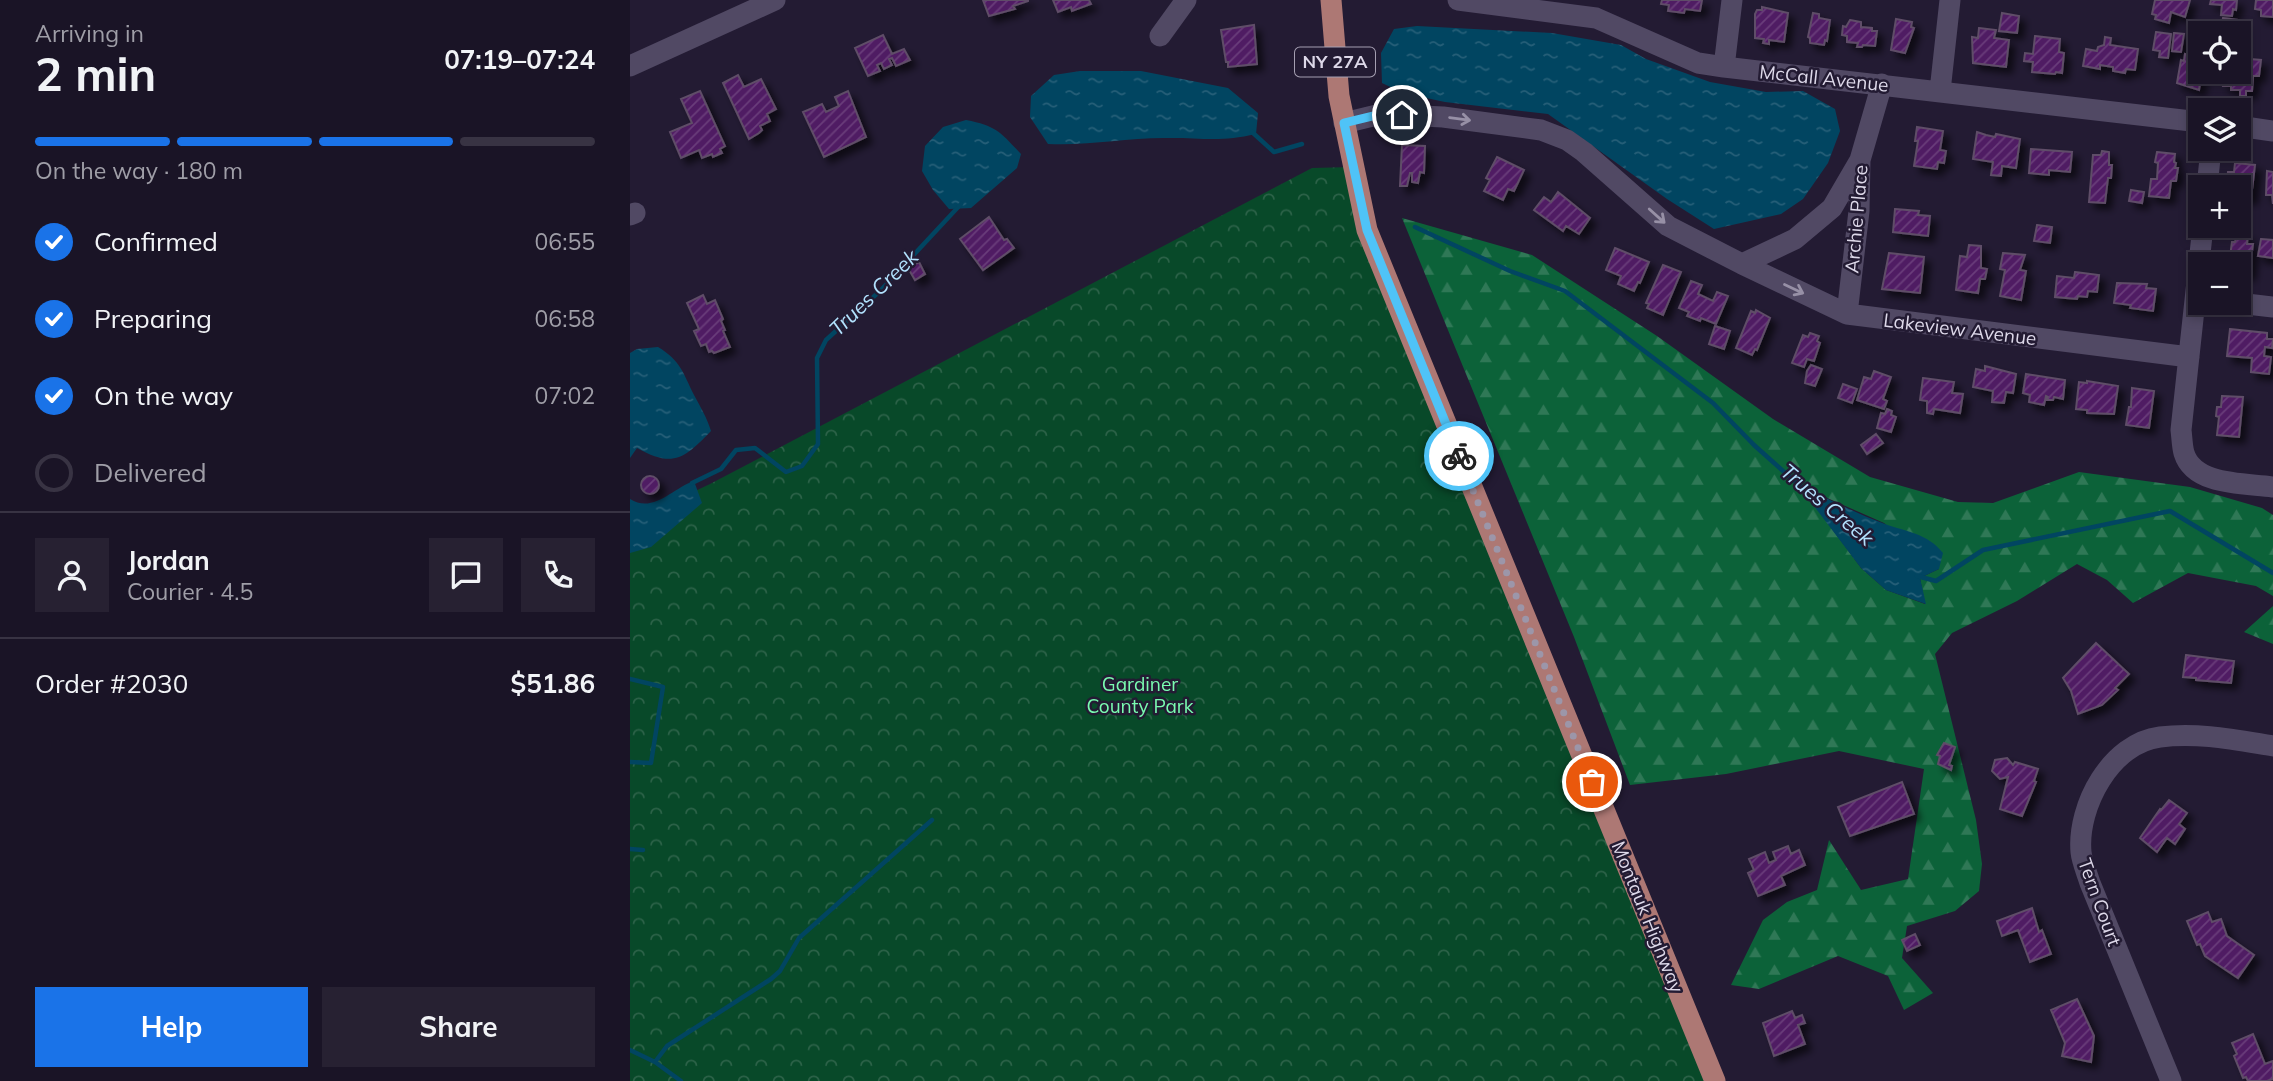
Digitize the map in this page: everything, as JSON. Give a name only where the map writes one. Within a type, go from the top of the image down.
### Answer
[{"type":"main road","name":"Montauk Highway","points":[[1331,0],[1335,65],[1344,123],[1367,230],[1715,1081]]},
{"type":"street","points":[[630,66],[738,8],[775,0]]},
{"type":"street","points":[[1160,36],[1186,0]]},
{"type":"street","name":"McCall Avenue","points":[[1458,0],[1518,4],[1596,18],[1698,63],[2188,121]]},
{"type":"street","points":[[1724,67],[1732,0]]},
{"type":"street","points":[[1940,91],[1950,0]]},
{"type":"street","name":"Archie Place","points":[[1847,314],[1859,211],[1860,160],[1882,84]]},
{"type":"street","name":"Lakeview Avenue","points":[[1344,123],[1381,114],[1443,117],[1541,130],[1567,140],[1584,152],[1668,226],[1847,314],[2189,357]]},
{"type":"street","points":[[2251,128],[2273,131]]},
{"type":"street","points":[[1742,264],[1795,239],[1832,208],[1860,160]]},
{"type":"street","points":[[2251,304],[2273,307]]},
{"type":"street","points":[[2195,315],[2181,430],[2184,454],[2195,470],[2216,480],[2273,487]]},
{"type":"street","name":"Tern Court","points":[[2171,1081],[2090,883],[2081,853],[2083,822],[2091,796],[2105,774],[2127,750],[2157,737],[2199,735],[2273,746]]},
{"type":"green space","name":"Gardiner County Park","points":[[1352,167],[1715,1081],[630,1081],[630,522],[710,484],[1312,168]]},
{"type":"green space","points":[[1402,218],[1532,255],[1657,336],[1773,419],[1870,477],[1958,502],[1993,503],[2079,472],[2190,487],[2262,508],[2273,515],[2273,596],[2256,586],[2188,573],[2133,603],[2107,580],[2077,564],[2017,601],[1952,633],[1935,654],[1976,820],[1982,864],[1979,891],[1955,911],[1907,926],[1902,958],[1933,993],[1904,1010],[1888,976],[1838,956],[1759,989],[1731,985],[1763,920],[1787,902],[1817,890],[1829,840],[1861,890],[1908,879],[1924,769],[1839,751],[1726,774],[1630,785],[1574,637]],"holes":[[[1800,486],[1884,523],[1939,569],[1920,578],[1925,604],[1886,590],[1861,568]]]},
{"type":"green space","points":[[2273,606],[2273,644],[2244,632]]},
{"type":"water","points":[[1417,26],[1552,33],[1621,45],[1646,59],[1710,82],[1766,92],[1803,91],[1835,109],[1840,131],[1828,163],[1803,199],[1781,214],[1714,229],[1667,199],[1548,114],[1445,102],[1403,93],[1382,83],[1381,53],[1394,29]]},
{"type":"water","points":[[1080,71],[1141,71],[1228,88],[1258,113],[1256,134],[1220,139],[1149,138],[1048,144],[1030,117],[1031,96],[1054,75]]},
{"type":"water","points":[[966,120],[997,131],[1021,154],[1017,168],[971,208],[949,209],[922,171],[925,146],[943,127]]},
{"type":"water","points":[[658,347],[672,357],[680,368],[711,431],[693,448],[677,458],[660,458],[637,448],[630,458],[630,353],[637,349]]},
{"type":"water","points":[[694,481],[702,503],[651,547],[630,553],[630,499],[638,503],[655,502]]},
{"type":"water","points":[[1798,485],[1874,520],[1923,537],[1937,546],[1943,553],[1939,569],[1920,578],[1926,604],[1886,590],[1861,568]]},
{"type":"building","points":[[983,0],[1028,1],[1013,6],[1015,9],[989,16]]},
{"type":"building","points":[[1053,0],[1089,0],[1091,4],[1072,11],[1071,7],[1058,12]]},
{"type":"building","points":[[1662,0],[1702,0],[1700,11],[1685,9],[1684,13],[1668,11],[1669,5],[1661,4]]},
{"type":"building","points":[[2155,0],[2190,0],[2185,17],[2171,12],[2169,23],[2155,19],[2156,15],[2152,14]]},
{"type":"building","points":[[2211,0],[2237,0],[2236,10],[2233,9],[2232,16],[2221,15],[2222,5],[2210,4]]},
{"type":"building","points":[[2256,0],[2273,0],[2273,17],[2261,16],[2261,10],[2255,9]]},
{"type":"building","points":[[1762,7],[1788,13],[1784,42],[1769,40],[1769,44],[1763,43],[1764,39],[1755,38],[1755,14],[1757,10],[1762,10]]},
{"type":"building","points":[[1813,13],[1819,14],[1819,18],[1830,20],[1824,45],[1810,43],[1808,37]]},
{"type":"building","points":[[2002,13],[2019,16],[2017,33],[1999,31]]},
{"type":"building","points":[[2223,18],[2239,20],[2239,21],[2223,21]]},
{"type":"building","points":[[1896,19],[1912,22],[1911,27],[1914,28],[1905,53],[1891,50]]},
{"type":"building","points":[[1850,20],[1861,22],[1861,27],[1877,31],[1875,46],[1857,47],[1858,43],[1847,42],[1847,36],[1842,35],[1843,26],[1846,27]]},
{"type":"building","points":[[1254,25],[1257,64],[1228,67],[1221,30]]},
{"type":"building","points":[[1979,28],[1996,30],[1994,38],[2009,40],[2006,67],[1973,63],[1972,37],[1978,38]]},
{"type":"building","points":[[2156,32],[2171,34],[2168,58],[2159,57],[2160,51],[2153,50]]},
{"type":"building","points":[[2174,33],[2184,34],[2181,52],[2172,51]]},
{"type":"building","points":[[883,35],[892,54],[904,49],[910,60],[896,66],[892,58],[889,59],[892,65],[884,69],[881,63],[877,65],[880,71],[868,76],[855,48]]},
{"type":"building","points":[[2035,36],[2060,39],[2059,52],[2064,53],[2062,73],[2032,72],[2033,62],[2024,61],[2025,53],[2033,54]]},
{"type":"building","points":[[2105,37],[2111,38],[2110,45],[2138,49],[2135,70],[2126,69],[2125,73],[2113,71],[2113,67],[2100,65],[2100,69],[2083,66],[2086,49],[2097,51],[2098,47],[2104,45]]},
{"type":"building","points":[[2185,54],[2188,55],[2188,84],[2200,84],[2199,90],[2177,83],[2181,60],[2184,61]]},
{"type":"building","points":[[2251,59],[2261,60],[2259,76],[2253,76],[2252,91],[2246,91],[2246,96],[2240,96],[2240,90],[2231,90],[2231,86],[2223,86],[2251,84]]},
{"type":"building","points":[[738,75],[744,87],[761,79],[776,109],[767,114],[770,121],[760,126],[762,130],[749,139],[723,83]]},
{"type":"building","points":[[700,91],[725,146],[720,149],[722,153],[713,157],[712,154],[702,158],[699,150],[681,158],[670,132],[692,123],[681,99]]},
{"type":"building","points":[[848,91],[866,137],[824,157],[803,112],[822,104],[826,112],[839,106],[835,97]]},
{"type":"building","points":[[1917,127],[1943,131],[1940,150],[1946,151],[1944,163],[1938,162],[1937,169],[1914,166]]},
{"type":"building","points":[[1977,132],[2020,139],[2016,168],[2002,166],[2001,176],[1991,175],[1993,162],[1973,159]]},
{"type":"building","points":[[1402,145],[1425,146],[1424,173],[1420,172],[1418,183],[1412,182],[1410,173],[1407,186],[1400,186]]},
{"type":"building","points":[[2031,149],[2072,152],[2070,172],[2049,170],[2049,175],[2029,173]]},
{"type":"building","points":[[2102,151],[2109,152],[2109,165],[2112,165],[2105,203],[2089,202],[2093,155],[2101,155]]},
{"type":"building","points":[[2157,152],[2175,154],[2175,168],[2178,168],[2176,181],[2171,181],[2169,198],[2149,196],[2151,179],[2157,179]]},
{"type":"building","points":[[1497,157],[1524,170],[1514,191],[1508,189],[1503,200],[1484,191],[1490,180],[1486,178]]},
{"type":"building","points":[[2235,163],[2255,165],[2251,198],[2251,175],[2228,175],[2228,172],[2234,172]]},
{"type":"building","points":[[2267,171],[2273,172],[2273,204],[2272,195],[2266,195]]},
{"type":"building","points":[[2131,190],[2144,192],[2142,203],[2129,201]]},
{"type":"building","points":[[1558,192],[1590,218],[1579,234],[1566,226],[1563,231],[1534,210],[1544,197],[1551,202]]},
{"type":"building","points":[[1895,209],[1919,211],[1918,215],[1930,216],[1928,236],[1893,232]]},
{"type":"building","points":[[989,217],[1004,240],[1007,239],[1014,248],[983,270],[960,239]]},
{"type":"building","points":[[2037,225],[2052,227],[2050,243],[2034,241]]},
{"type":"building","points":[[2236,238],[2248,238],[2247,244],[2253,244],[2251,259],[2251,252],[2231,252],[2232,242],[2235,242]]},
{"type":"building","points":[[2261,239],[2273,240],[2273,258],[2258,256]]},
{"type":"building","points":[[1969,245],[1981,246],[1981,268],[1987,269],[1985,279],[1980,279],[1978,293],[1956,290],[1960,256],[1967,257]]},
{"type":"building","points":[[1615,248],[1649,262],[1634,291],[1618,284],[1621,276],[1606,270]]},
{"type":"building","points":[[1889,253],[1924,257],[1920,293],[1882,289]]},
{"type":"building","points":[[2003,253],[2025,255],[2020,270],[2026,271],[2021,300],[2000,296],[2005,270],[2000,269]]},
{"type":"building","points":[[919,262],[925,274],[915,280],[908,268]]},
{"type":"building","points":[[1663,265],[1681,272],[1663,315],[1647,308],[1649,304],[1646,303]]},
{"type":"building","points":[[2075,272],[2099,275],[2097,292],[2088,291],[2087,297],[2078,296],[2077,299],[2055,297],[2057,276],[2074,278]]},
{"type":"building","points":[[1691,281],[1702,285],[1698,294],[1713,301],[1717,292],[1728,296],[1716,324],[1687,316],[1689,312],[1679,308]]},
{"type":"building","points":[[2117,283],[2147,284],[2146,288],[2156,289],[2153,311],[2114,303]]},
{"type":"building","points":[[703,295],[707,304],[715,300],[730,347],[714,353],[709,352],[706,344],[701,346],[694,331],[699,329],[687,303]]},
{"type":"building","points":[[1756,310],[1770,318],[1757,350],[1755,349],[1752,355],[1736,348],[1751,311],[1755,313]]},
{"type":"building","points":[[1715,326],[1730,331],[1724,349],[1709,344]]},
{"type":"building","points":[[2230,329],[2267,333],[2267,339],[2273,339],[2272,348],[2265,347],[2264,356],[2271,357],[2269,374],[2251,372],[2252,358],[2227,356]]},
{"type":"building","points":[[1810,333],[1819,336],[1817,341],[1820,343],[1814,361],[1807,359],[1804,367],[1792,363],[1803,335],[1808,337]]},
{"type":"building","points":[[1811,365],[1822,369],[1815,386],[1805,383]]},
{"type":"building","points":[[1985,366],[2016,374],[2013,393],[2006,392],[2004,403],[1992,402],[1993,391],[1973,387],[1976,369],[1985,371]]},
{"type":"building","points":[[1874,371],[1891,377],[1883,399],[1887,401],[1884,409],[1857,400],[1864,377],[1871,379]]},
{"type":"building","points":[[2026,374],[2065,380],[2063,399],[2054,397],[2053,400],[2047,400],[2046,396],[2044,405],[2029,402],[2030,395],[2023,393]]},
{"type":"building","points":[[1923,378],[1954,382],[1952,393],[1963,394],[1960,413],[1934,409],[1933,414],[1927,413],[1927,401],[1920,400]]},
{"type":"building","points":[[2079,382],[2118,386],[2114,414],[2087,413],[2087,410],[2076,409]]},
{"type":"building","points":[[1843,384],[1857,389],[1852,403],[1838,398]]},
{"type":"building","points":[[2132,388],[2154,391],[2149,428],[2126,425]]},
{"type":"building","points":[[2222,396],[2243,397],[2239,437],[2217,435],[2217,407],[2221,407]]},
{"type":"building","points":[[1887,409],[1896,417],[1891,432],[1877,428],[1881,413],[1885,414]]},
{"type":"building","points":[[1876,434],[1883,443],[1867,454],[1861,445]]},
{"type":"building","points":[[650,476],[656,479],[659,485],[656,491],[650,494],[644,491],[641,485],[644,479]]},
{"type":"building","points":[[2096,643],[2129,674],[2115,688],[2118,690],[2102,705],[2078,714],[2071,691],[2063,678]]},
{"type":"building","points":[[2186,655],[2234,661],[2231,683],[2183,677]]},
{"type":"building","points":[[1944,743],[1955,747],[1949,765],[1952,766],[1951,770],[1938,764],[1940,756],[1937,755]]},
{"type":"building","points":[[2007,758],[2013,765],[2015,762],[2038,769],[2034,781],[2036,782],[2022,816],[2000,809],[2008,777],[2000,779],[1992,771],[1995,760]]},
{"type":"building","points":[[1902,782],[1914,814],[1850,836],[1838,807]]},
{"type":"building","points":[[2169,800],[2187,813],[2179,824],[2185,829],[2175,844],[2167,838],[2157,852],[2140,838]]},
{"type":"building","points":[[1788,846],[1791,854],[1799,850],[1805,865],[1781,876],[1785,885],[1758,896],[1748,873],[1754,870],[1749,859],[1765,852],[1769,863],[1776,860],[1773,852]]},
{"type":"building","points":[[2032,908],[2039,932],[2042,930],[2051,954],[2030,962],[2018,930],[2002,936],[1997,921]]},
{"type":"building","points":[[2208,912],[2212,922],[2221,919],[2227,936],[2254,955],[2238,978],[2205,956],[2200,944],[2197,945],[2187,921]]},
{"type":"building","points":[[1915,934],[1920,945],[1907,951],[1902,940]]},
{"type":"building","points":[[2077,999],[2094,1036],[2091,1062],[2062,1056],[2065,1043],[2051,1010]]},
{"type":"building","points":[[1792,1011],[1795,1018],[1802,1015],[1805,1023],[1798,1025],[1805,1044],[1774,1056],[1763,1023]]},
{"type":"building","points":[[2253,1034],[2265,1064],[2273,1061],[2273,1079],[2248,1081],[2246,1077],[2243,1078],[2232,1043]]},
{"type":"waterway","name":"Trues Creek","points":[[1252,132],[1274,152],[1302,144]]},
{"type":"waterway","name":"Trues Creek","points":[[692,483],[721,469],[736,450],[755,448],[786,472],[802,466],[818,444],[817,358],[826,340],[881,290],[961,204]]},
{"type":"waterway","name":"Trues Creek","points":[[1415,227],[1510,271],[1565,291],[1713,403],[1801,487]]},
{"type":"waterway","name":"Trues Creek","points":[[1917,576],[1936,581],[1983,550],[2170,511],[2273,573]]},
{"type":"waterway","points":[[630,679],[663,687],[651,763],[630,762]]},
{"type":"waterway","points":[[655,1062],[667,1046],[771,979],[780,971],[799,938],[932,820]]},
{"type":"waterway","points":[[630,849],[643,850]]},
{"type":"waterway","points":[[630,1050],[655,1062],[681,1081]]},
{"type":"way so far","points":[[1459,456],[1592,782]]},
{"type":"route","points":[[1402,115],[1381,114],[1344,123],[1367,230],[1459,456]]}]
